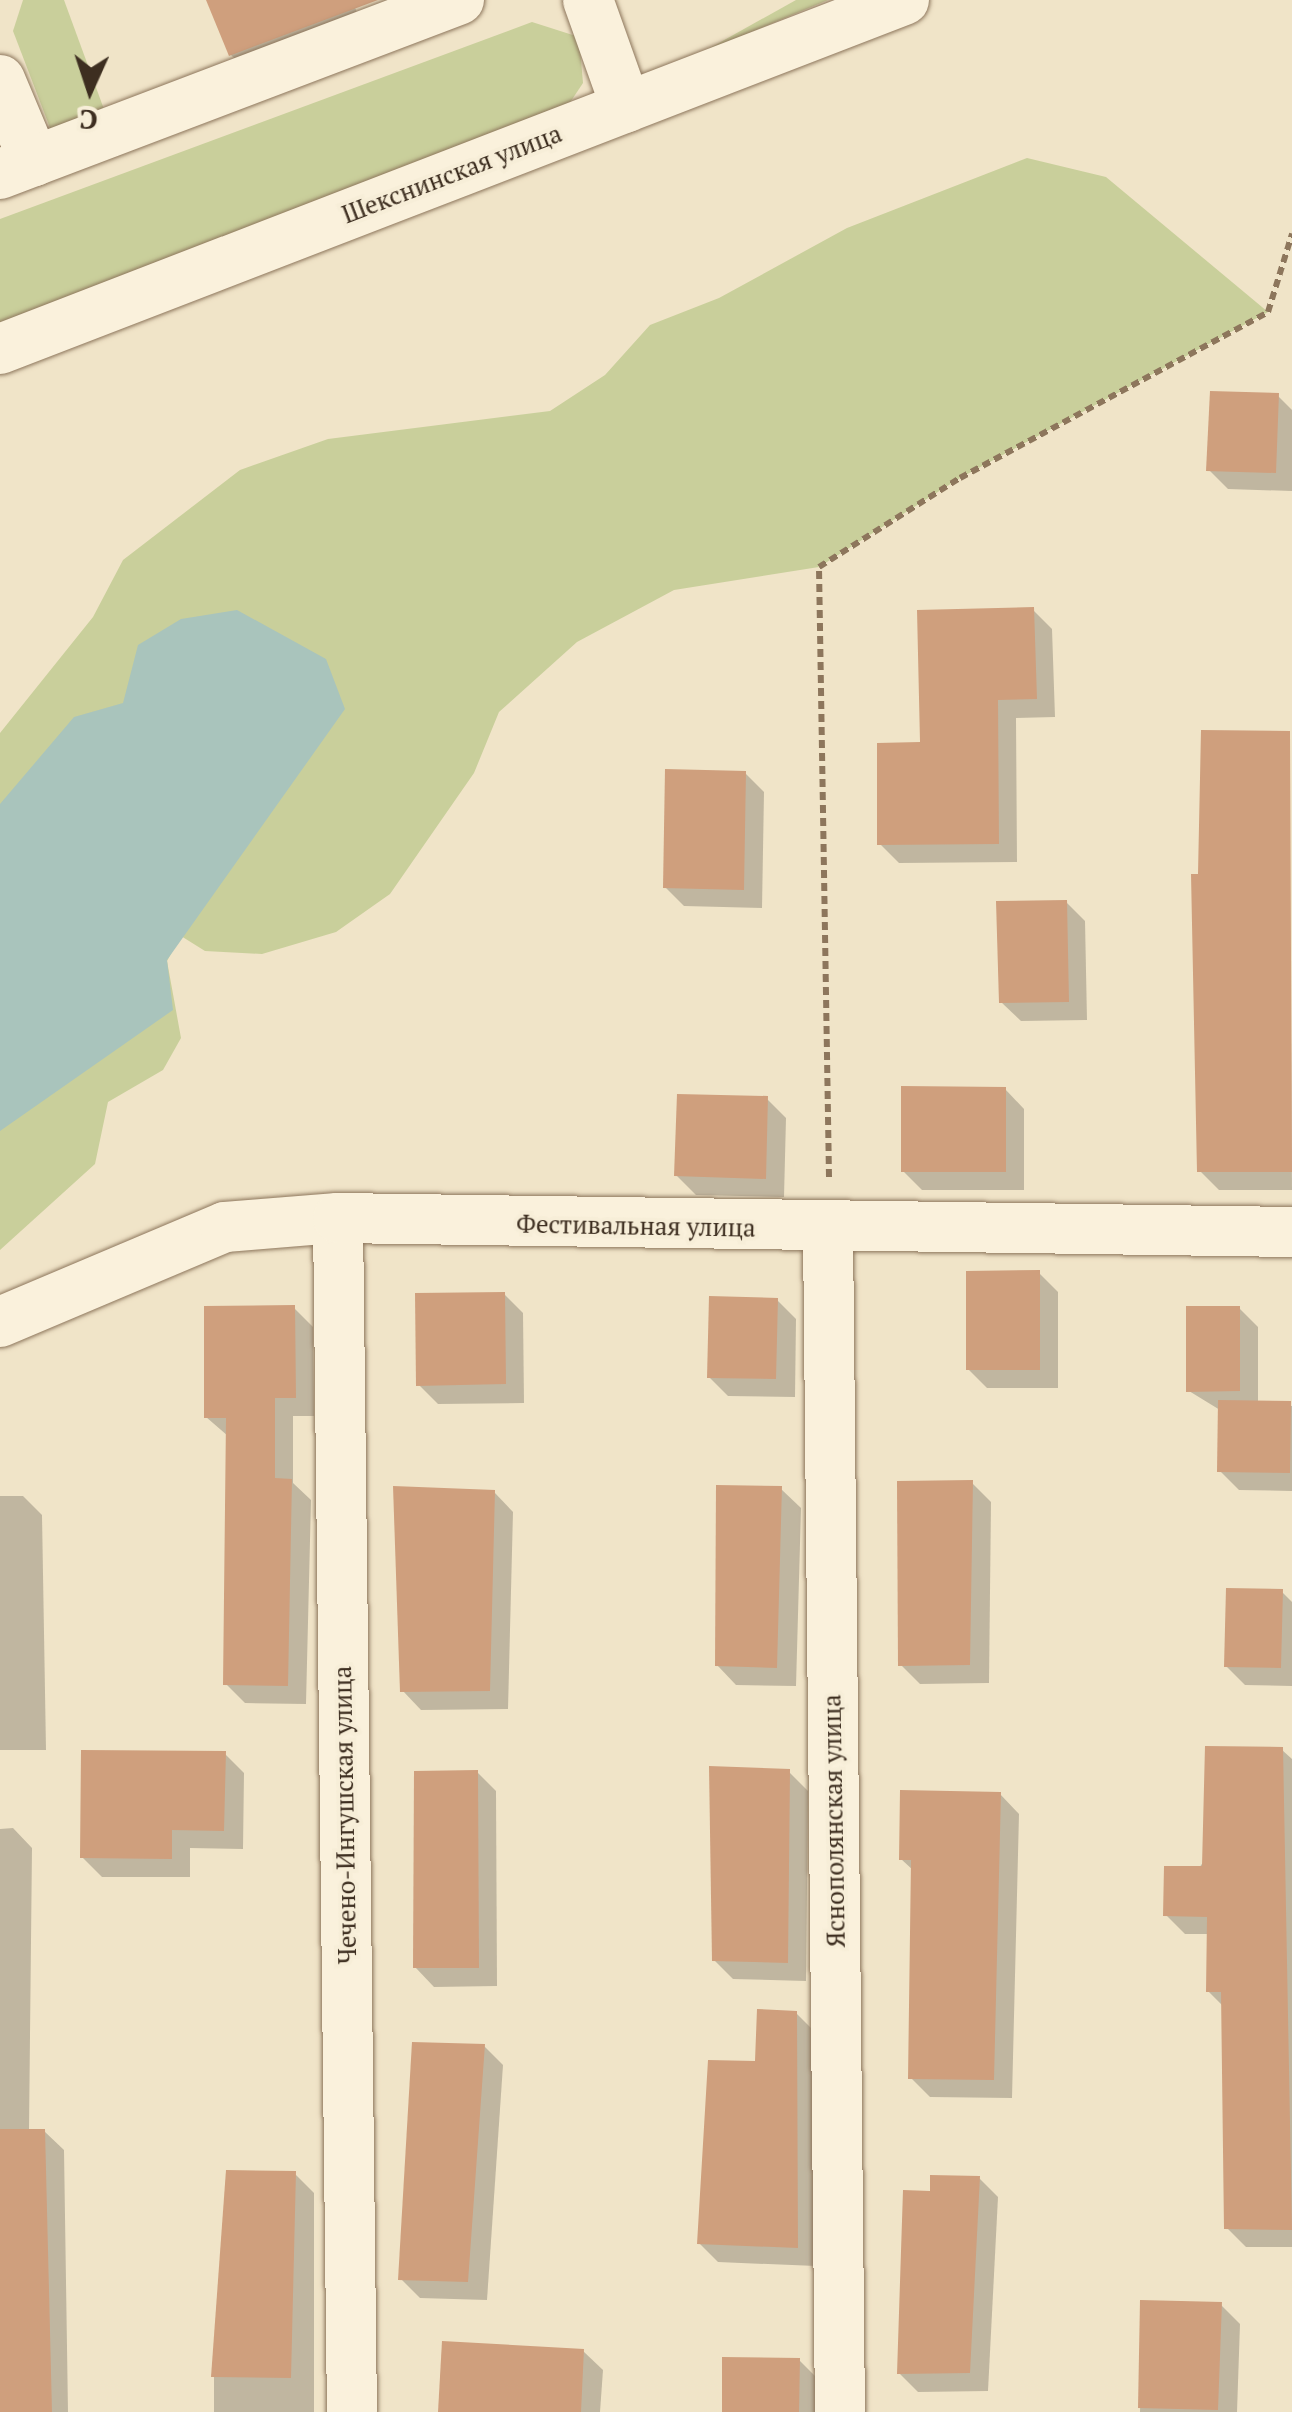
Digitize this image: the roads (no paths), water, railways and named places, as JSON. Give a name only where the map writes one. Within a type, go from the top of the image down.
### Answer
[{"type":"street","points":[[588,0],[626,108]]},
{"type":"street","name":"Шекснинская улица","points":[[0,349],[904,0]]},
{"type":"street","points":[[0,80],[17,167],[440,3]]},
{"type":"street","name":"Фестивальная улица","points":[[0,1322],[225,1227],[338,1218],[828,1230],[1292,1232]]},
{"type":"street","name":"Чечено-Ингушская улица","points":[[338,1218],[352,2412]]},
{"type":"street","name":"Яснополянская улица","points":[[828,1230],[840,2412]]},
{"type":"water","points":[[237,610],[326,659],[345,709],[167,960],[173,1010],[0,1131],[0,804],[74,717],[123,703],[138,645],[181,619]]}]
